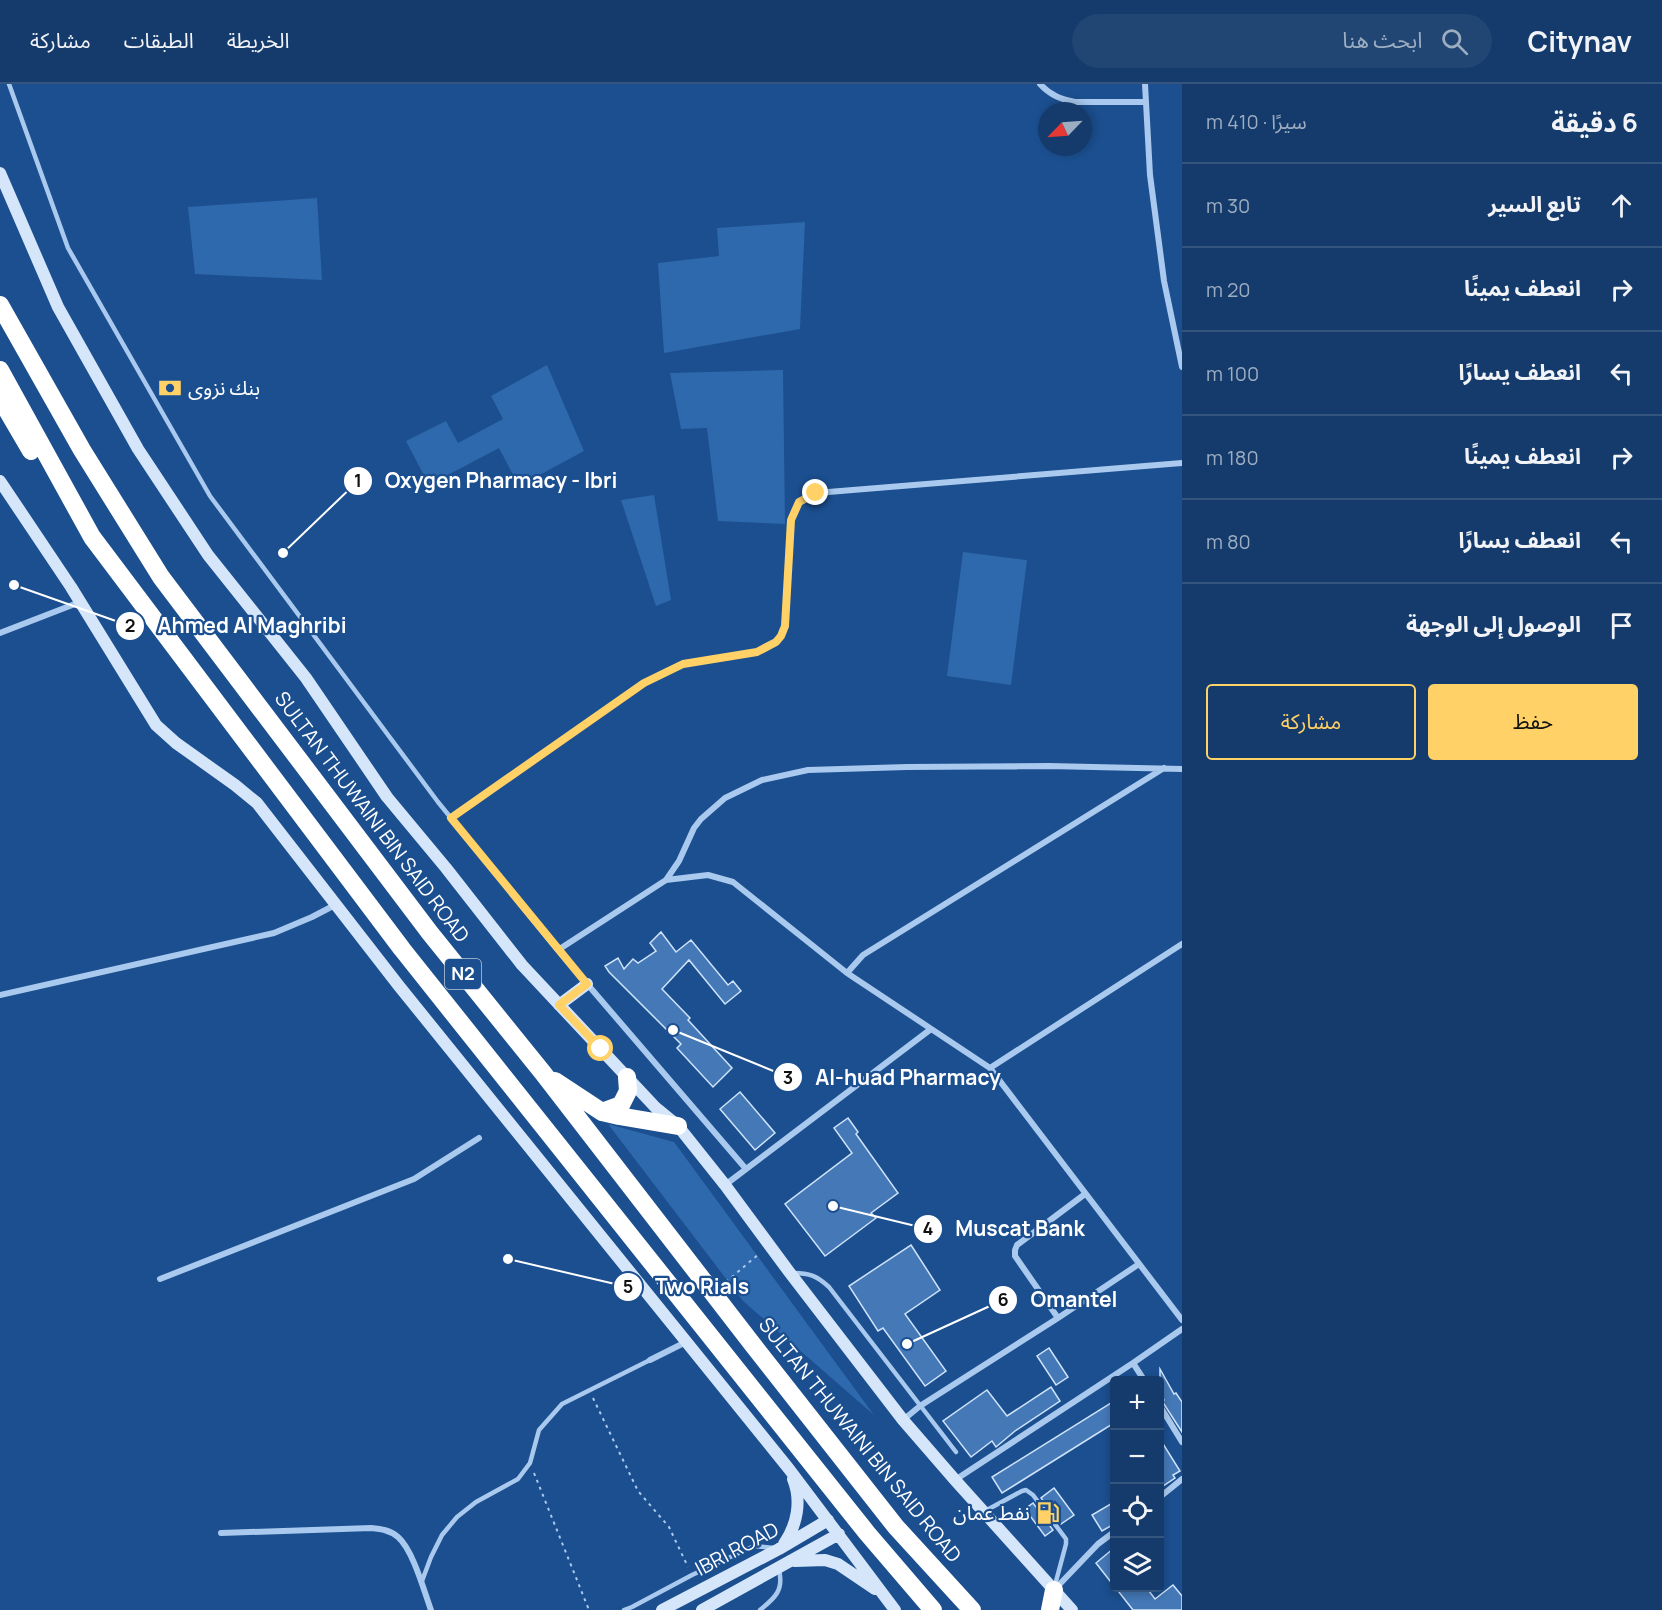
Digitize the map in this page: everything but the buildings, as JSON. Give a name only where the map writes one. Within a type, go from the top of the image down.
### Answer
[{"type":"highway","name":"SULTAN THUWAINI BIN SAID ROAD","points":[[0,305],[82,450],[161,577],[430,933],[543,1073],[896,1527],[972,1610]]},
{"type":"highway","name":"N2","points":[[0,370],[92,537],[402,949],[852,1514],[933,1610]]},
{"type":"highway","points":[[0,398],[32,454],[92,537]]},
{"type":"highway","points":[[543,1073],[603,1112],[678,1126]]},
{"type":"highway","points":[[603,1112],[621,1105],[628,1091],[627,1077]]},
{"type":"highway","points":[[1050,1610],[1054,1590]]},
{"type":"street","points":[[1040,84],[1047,92],[1075,102],[1146,102]]},
{"type":"street","points":[[1145,84],[1150,176],[1164,281],[1182,367]]},
{"type":"street","points":[[0,173],[58,307],[138,448],[208,555],[306,678],[387,797],[522,965],[656,1108],[678,1126],[903,1420],[1072,1610]]},
{"type":"street","points":[[746,1169],[558,950],[451,818],[644,683],[683,664],[757,652],[776,642],[785,626],[791,520],[799,502],[816,493],[1182,463]]},
{"type":"street","points":[[0,481],[80,602],[156,725],[176,744],[257,803],[399,986],[789,1469],[891,1606]]},
{"type":"street","points":[[0,633],[80,602]]},
{"type":"street","points":[[558,950],[666,880],[679,861],[694,828],[701,819],[725,798],[762,780],[808,770],[896,767],[1049,766],[1182,769]]},
{"type":"street","points":[[847,973],[863,955],[1164,768]]},
{"type":"street","points":[[666,880],[708,875],[733,882],[847,973],[990,1068],[1182,1320]]},
{"type":"street","points":[[0,995],[274,933],[312,917],[335,904]]},
{"type":"street","points":[[990,1068],[1182,944]]},
{"type":"street","points":[[559,1005],[587,984]]},
{"type":"street","points":[[725,1185],[931,1029]]},
{"type":"street","points":[[160,1279],[414,1179],[478,1138]]},
{"type":"street","points":[[1058,1318],[1015,1256],[1015,1250],[1017,1245],[1085,1194]]},
{"type":"street","points":[[903,1420],[920,1406],[1139,1264]]},
{"type":"street","points":[[955,1480],[1133,1364],[1182,1329]]},
{"type":"street","points":[[650,1360],[686,1341]]},
{"type":"street","points":[[1133,1364],[1141,1376]]},
{"type":"street","points":[[1164,1413],[1182,1442]]},
{"type":"street","points":[[780,1549],[791,1534],[798,1501],[789,1469]]},
{"type":"street","points":[[1164,1494],[1182,1479]]},
{"type":"street","name":"IBRI ROAD","points":[[662,1610],[780,1549],[828,1520]]},
{"type":"street","points":[[221,1533],[371,1528],[385,1530],[397,1536],[406,1546],[431,1610]]},
{"type":"street","name":"IBRI ROAD","points":[[702,1610],[839,1534]]},
{"type":"street","points":[[1054,1590],[1098,1544],[1110,1535]]},
{"type":"street","points":[[791,1561],[825,1560],[838,1564],[891,1606]]},
{"type":"lane","points":[[9,84],[68,248],[210,496],[451,818]]},
{"type":"lane","points":[[790,1273],[805,1273],[818,1277],[829,1287],[956,1452]]},
{"type":"lane","points":[[421,1583],[442,1535],[457,1516],[476,1502],[518,1479],[530,1463],[539,1430],[562,1404],[650,1360]]},
{"type":"lane","points":[[984,1512],[1022,1491],[1026,1490],[1033,1495],[1066,1539],[1054,1590]]},
{"type":"lane","points":[[624,1610],[754,1546],[780,1549]]},
{"type":"lane","points":[[760,1610],[779,1590],[781,1580],[778,1567]]},
{"type":"path","points":[[714,1293],[770,1246]]},
{"type":"path","points":[[590,1390],[633,1483],[669,1527],[692,1575]]},
{"type":"path","points":[[530,1463],[589,1610]]},
{"type":"shaded area","points":[[317,198],[322,280],[195,274],[188,207]]},
{"type":"shaded area","points":[[805,222],[800,329],[664,353],[658,263],[719,256],[717,228]]},
{"type":"shaded area","points":[[547,365],[584,451],[519,486],[499,448],[429,485],[406,441],[446,421],[458,443],[503,419],[491,396]]},
{"type":"shaded area","points":[[783,370],[785,524],[718,521],[707,428],[681,429],[670,373]]},
{"type":"shaded area","points":[[654,495],[671,600],[656,606],[621,500]]},
{"type":"shaded area","points":[[963,552],[1027,560],[1011,685],[947,676]]},
{"type":"shaded area","points":[[608,1124],[674,1142],[874,1415],[743,1301]]},
{"type":"place","name":"بنك نزوى","points":[[170,388]]},
{"type":"place","name":"Oxygen Pharmacy - Ibri","points":[[283,553]]},
{"type":"place","name":"Ahmed Al Maghribi","points":[[14,585]]},
{"type":"place","name":"Al-huad Pharmacy","points":[[673,1030]]},
{"type":"place","name":"Muscat Bank","points":[[833,1206]]},
{"type":"place","name":"Two Rials","points":[[508,1259]]},
{"type":"place","name":"Omantel","points":[[907,1344]]},
{"type":"place","name":"نفط عمان","points":[[1048,1513]]},
{"type":"route","points":[[601,1049],[559,1005],[587,984],[451,818],[644,683],[683,664],[757,652],[776,642],[785,626],[791,520],[799,502],[816,493]]}]
